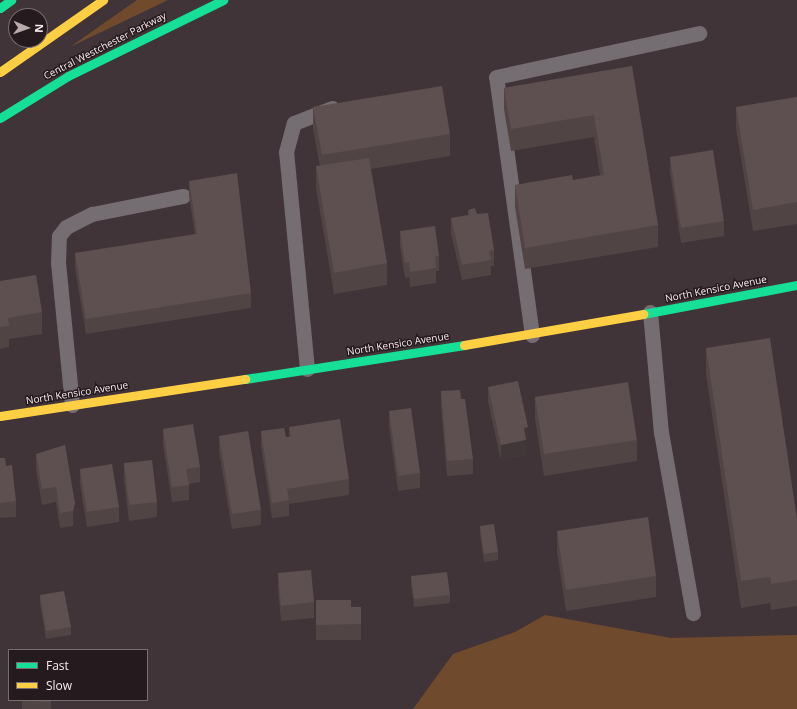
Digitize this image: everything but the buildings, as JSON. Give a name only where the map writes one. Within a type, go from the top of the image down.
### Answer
[{"type":"main road","points":[[0,8],[11,0]]},
{"type":"main road","points":[[0,72],[104,0]]},
{"type":"main road","name":"Central Westchester Parkway","points":[[0,118],[68,76],[223,0]]},
{"type":"main road","name":"North Kensico Avenue","points":[[0,416],[532,334],[797,285]]},
{"type":"lane","points":[[532,334],[496,77],[699,33]]},
{"type":"lane","points":[[307,369],[286,152],[294,123],[345,105]]},
{"type":"lane","points":[[72,405],[58,263],[59,236],[66,227],[92,214],[183,196]]},
{"type":"lane","points":[[650,312],[661,432],[693,613]]},
{"type":"shaded area","points":[[137,0],[168,0],[70,47]]},
{"type":"shaded area","points":[[545,615],[671,638],[797,635],[797,709],[413,709],[453,654],[515,632]]},
{"type":"traffic: fast","points":[[0,8],[11,0]]},
{"type":"traffic: fast","points":[[0,118],[68,76],[223,0]]},
{"type":"traffic: fast","points":[[643,314],[797,285]]},
{"type":"traffic: fast","points":[[245,379],[464,345]]},
{"type":"traffic: slow","points":[[0,72],[103,0]]},
{"type":"traffic: slow","points":[[464,345],[643,314]]},
{"type":"traffic: slow","points":[[0,416],[245,379]]}]
